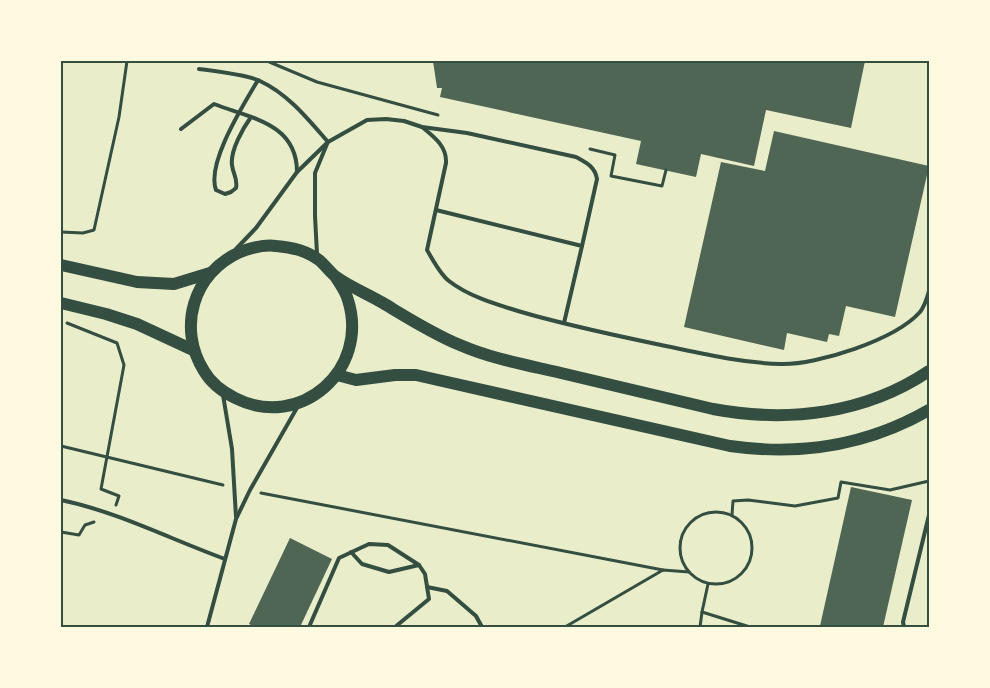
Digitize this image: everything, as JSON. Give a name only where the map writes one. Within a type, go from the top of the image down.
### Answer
[{"type":"main road","points":[[335,276],[348,299],[353,325],[349,351],[337,375],[320,391],[300,403],[274,408],[247,404],[223,392],[204,373],[193,350],[190,323],[196,297],[210,273],[228,258],[250,248],[273,245],[296,249],[317,259],[335,276],[459,345],[482,353],[665,398],[741,414],[790,416],[836,410],[888,394],[929,371]]},
{"type":"main road","points":[[61,265],[137,282],[174,284],[210,273]]},
{"type":"main road","points":[[67,304],[137,324],[193,350]]},
{"type":"main road","points":[[337,375],[356,380],[395,375],[416,375],[730,446],[766,450],[798,450],[850,443],[875,436],[929,410]]},
{"type":"lane","points":[[199,69],[258,80],[285,97],[308,118],[328,142]]},
{"type":"lane","points":[[250,117],[242,130],[232,159],[236,188],[231,192],[221,193],[216,190],[214,179],[221,152],[229,132],[258,80]]},
{"type":"lane","points":[[181,129],[214,104],[272,125],[284,135],[295,153],[297,172]]},
{"type":"lane","points":[[228,258],[256,228],[297,172],[328,142],[367,120],[386,119],[404,121],[422,127],[467,133],[576,157],[596,171],[598,178],[564,323]]},
{"type":"lane","points":[[422,127],[442,146],[447,154],[427,250],[448,280],[478,298],[564,323],[708,354],[761,363],[800,363],[834,356],[882,337],[913,318],[920,311],[929,291]]},
{"type":"lane","points":[[317,259],[314,216],[315,173],[328,142]]},
{"type":"lane","points":[[436,210],[582,246]]},
{"type":"lane","points":[[223,392],[232,449],[236,519]]},
{"type":"lane","points":[[207,627],[236,519],[250,490],[300,403]]},
{"type":"lane","points":[[61,500],[113,514],[225,559]]},
{"type":"lane","points":[[904,627],[903,622],[929,514]]},
{"type":"lane","points":[[309,627],[339,558],[368,544],[388,544],[419,565],[425,574],[429,599],[395,627]]},
{"type":"lane","points":[[351,552],[362,564],[389,572],[419,565]]},
{"type":"lane","points":[[427,587],[447,591],[476,616],[482,627]]},
{"type":"path","points":[[61,232],[83,234],[94,230],[119,118],[127,61]]},
{"type":"path","points":[[67,304],[66,323],[117,343],[124,365],[101,489]]},
{"type":"path","points":[[61,446],[234,487]]},
{"type":"path","points":[[732,515],[733,501],[748,500],[795,506],[838,498],[842,482],[890,490],[929,481]]},
{"type":"path","points":[[250,490],[663,570],[689,572]]},
{"type":"path","points":[[720,512],[732,515],[749,531],[752,542],[752,554],[748,566],[741,575],[731,582],[708,584],[697,579],[682,562],[680,550],[682,537],[687,526],[696,518],[708,513],[720,512]]},
{"type":"path","points":[[565,627],[663,570]]},
{"type":"path","points":[[700,627],[708,584]]},
{"type":"path","points":[[702,612],[750,627]]},
{"type":"building","points":[[433,61],[865,61],[851,128],[766,110],[754,166],[701,154],[696,177],[636,164],[641,141],[440,97],[442,88],[437,88]]},
{"type":"building","points":[[774,131],[929,166],[895,317],[846,306],[839,336],[829,334],[827,342],[787,333],[784,350],[684,327],[721,162],[765,171]]},
{"type":"building","points":[[851,487],[912,500],[883,627],[820,626]]},
{"type":"building","points":[[290,538],[332,559],[300,627],[255,627],[249,624]]}]
